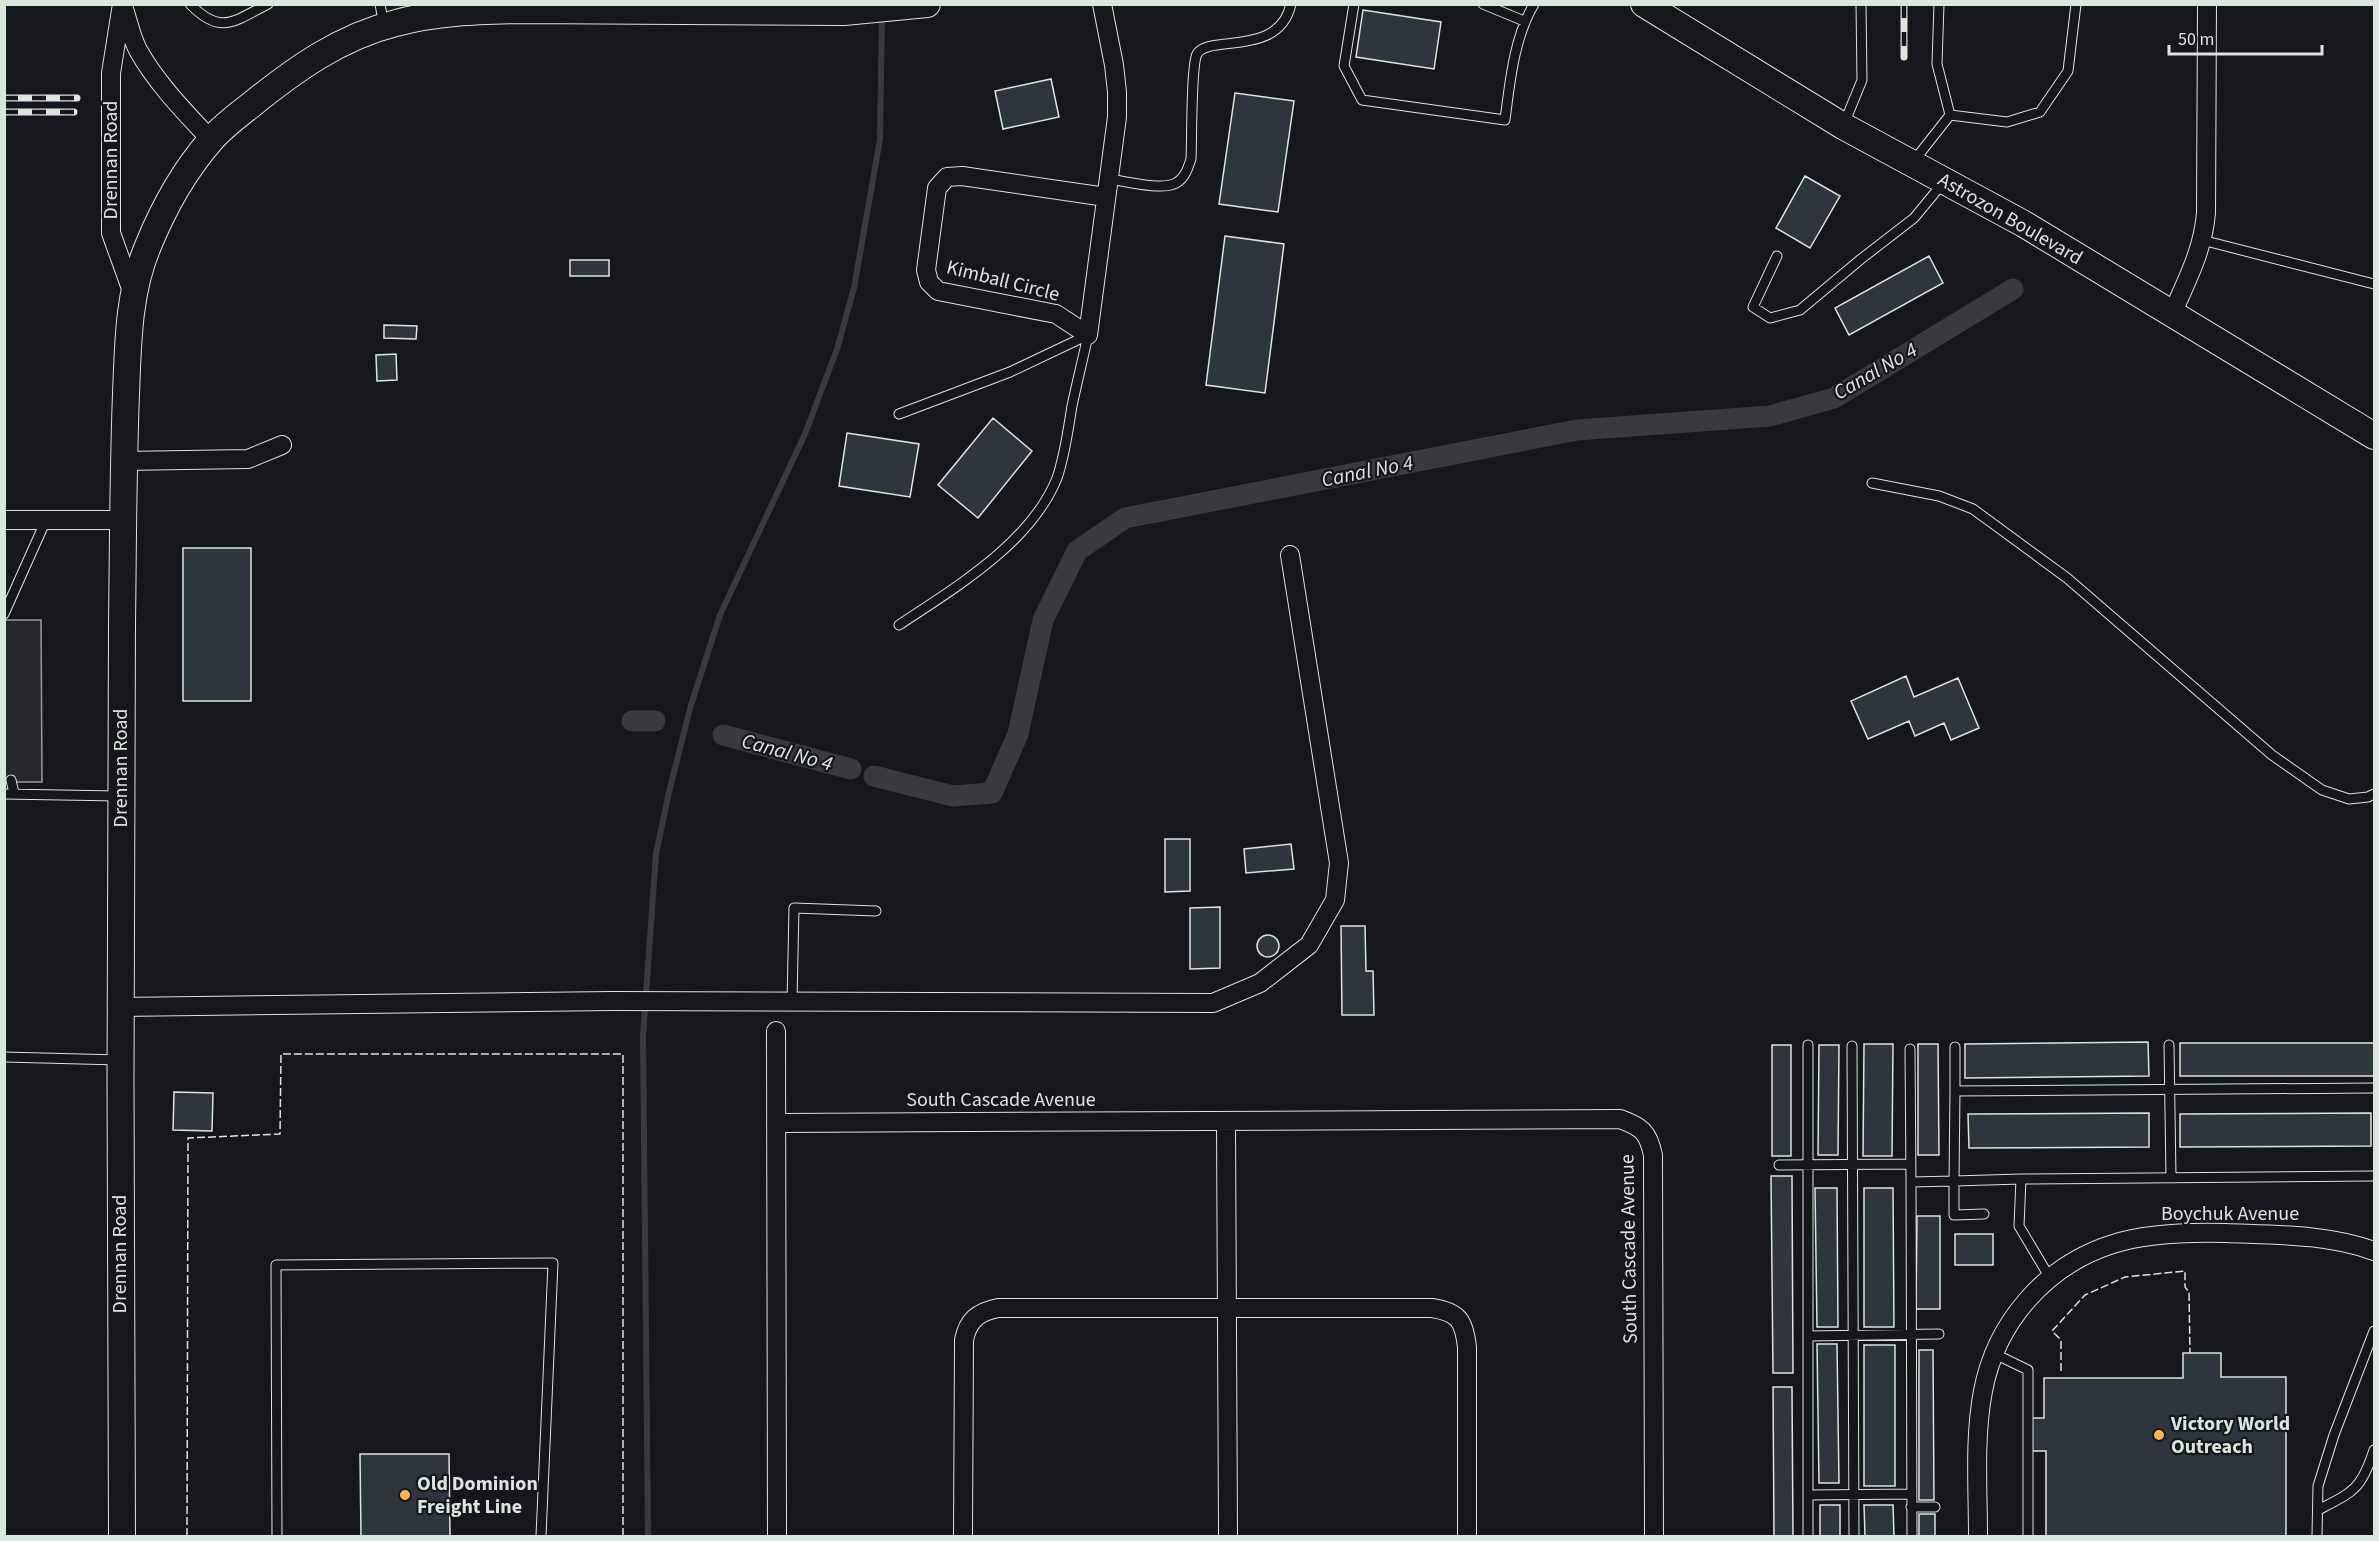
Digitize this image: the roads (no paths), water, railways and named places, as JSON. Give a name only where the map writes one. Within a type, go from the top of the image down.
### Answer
[{"type":"main road","points":[[133,294],[146,251],[165,210],[187,172],[211,140],[301,66],[382,15],[427,16],[498,10],[844,12],[927,4]]},
{"type":"main road","name":"Astrozon Boulevard","points":[[1644,4],[1843,126],[2024,224],[2374,436]]},
{"type":"main road","name":"Drennan Road","points":[[122,1536],[119,1007],[123,461],[128,344],[133,294]]},
{"type":"street","points":[[122,4],[137,48],[151,70],[166,92],[211,140]]},
{"type":"street","name":"Drennan Road","points":[[122,4],[111,73],[111,233],[133,294]]},
{"type":"street","points":[[1088,335],[1117,117],[1117,92],[1102,4]]},
{"type":"street","points":[[2172,314],[2199,254],[2206,213],[2207,4]]},
{"type":"street","name":"Kimball Circle","points":[[1088,335],[1056,314],[938,291],[929,282],[926,270],[937,188],[947,177],[962,176],[1106,197]]},
{"type":"street","points":[[123,461],[248,459],[282,445]]},
{"type":"street","points":[[4,520],[123,520]]},
{"type":"street","points":[[119,1007],[612,1001],[1213,1003],[1260,983],[1309,945],[1335,900],[1339,863],[1290,555]]},
{"type":"street","points":[[776,1031],[777,1536]]},
{"type":"street","name":"South Cascade Avenue","points":[[776,1124],[1620,1119],[1643,1130],[1650,1140],[1653,1155],[1654,1536]]},
{"type":"street","points":[[1226,1121],[1228,1536]]},
{"type":"street","name":"Boychuk Avenue","points":[[1978,1536],[1978,1471],[1983,1390],[2006,1329],[2038,1287],[2050,1278],[2085,1255],[2113,1244],[2145,1237],[2209,1233],[2293,1235],[2334,1240],[2374,1249]]},
{"type":"street","points":[[963,1536],[964,1340],[966,1327],[973,1318],[983,1311],[998,1308],[1432,1308],[1447,1310],[1459,1318],[1465,1331],[1467,1347],[1467,1536]]},
{"type":"lane","points":[[190,4],[203,18],[215,23],[229,24],[268,4]]},
{"type":"lane","points":[[1109,179],[1165,187],[1177,183],[1186,172],[1191,159],[1194,68],[1197,53],[1204,47],[1254,42],[1281,26],[1291,4]]},
{"type":"lane","points":[[1354,4],[1344,66],[1362,100],[1505,120],[1511,78],[1524,21],[1534,4]]},
{"type":"lane","points":[[1483,4],[1524,21]]},
{"type":"lane","points":[[1843,126],[1862,80],[1861,4]]},
{"type":"lane","points":[[1938,4],[1937,63],[1950,115]]},
{"type":"lane","points":[[1950,115],[2007,122],[2040,112],[2068,71],[2076,4]]},
{"type":"lane","points":[[1911,163],[1950,115]]},
{"type":"lane","points":[[1777,256],[1753,307],[1770,318],[1800,310],[1914,218],[1945,182]]},
{"type":"lane","points":[[2202,240],[2374,284]]},
{"type":"lane","points":[[900,414],[1010,372],[1088,335]]},
{"type":"lane","points":[[900,625],[962,584],[1011,542],[1039,512],[1057,477],[1065,449],[1088,335]]},
{"type":"lane","points":[[1872,483],[1939,496],[1973,509],[2067,578],[2272,755],[2322,790],[2349,799],[2374,794]]},
{"type":"lane","points":[[4,614],[46,520]]},
{"type":"lane","points":[[11,780],[9,793],[121,796]]},
{"type":"lane","points":[[792,1002],[794,908],[876,911]]},
{"type":"lane","points":[[1808,1045],[1808,1536]]},
{"type":"lane","points":[[2169,1045],[2170,1178]]},
{"type":"lane","points":[[1852,1046],[1854,1536]]},
{"type":"lane","points":[[1955,1047],[1954,1215],[1984,1215]]},
{"type":"lane","points":[[1910,1049],[1912,1536]]},
{"type":"lane","points":[[4,1057],[119,1060]]},
{"type":"lane","points":[[1955,1091],[2374,1088]]},
{"type":"lane","points":[[1779,1165],[1910,1164]]},
{"type":"lane","points":[[1911,1182],[2374,1176]]},
{"type":"lane","points":[[2020,1179],[2019,1226],[2050,1278]]},
{"type":"lane","points":[[277,1536],[276,1265],[553,1263],[541,1536]]},
{"type":"lane","points":[[1808,1336],[1939,1334]]},
{"type":"lane","points":[[2317,1536],[2318,1486],[2334,1436],[2374,1334]]},
{"type":"lane","points":[[1995,1354],[2028,1370],[2028,1536]]},
{"type":"lane","points":[[2318,1510],[2355,1491],[2369,1466],[2374,1450]]},
{"type":"lane","points":[[1808,1495],[1911,1494]]},
{"type":"lane","points":[[1911,1508],[1935,1507]]},
{"type":"waterway","points":[[648,1536],[643,1036],[656,854],[691,705],[720,615],[805,434],[837,349],[854,288],[880,139],[882,13]]},
{"type":"waterway","name":"Canal No 4","points":[[874,776],[953,796],[992,793],[1018,734],[1043,620],[1077,551],[1125,518],[1577,430],[1770,416],[1834,398],[2013,289]]},
{"type":"waterway","name":"Canal No 4","points":[[632,721],[655,721]]},
{"type":"waterway","name":"Canal No 4","points":[[723,735],[851,769]]},
{"type":"railway","points":[[1904,4],[1904,57]]},
{"type":"railway","points":[[4,98],[77,98]]},
{"type":"railway","points":[[4,112],[74,112]]},
{"type":"place","name":"Victory World Outreach","points":[[2159,1435]]},
{"type":"place","name":"Old Dominion Freight Line","points":[[405,1495]]}]
